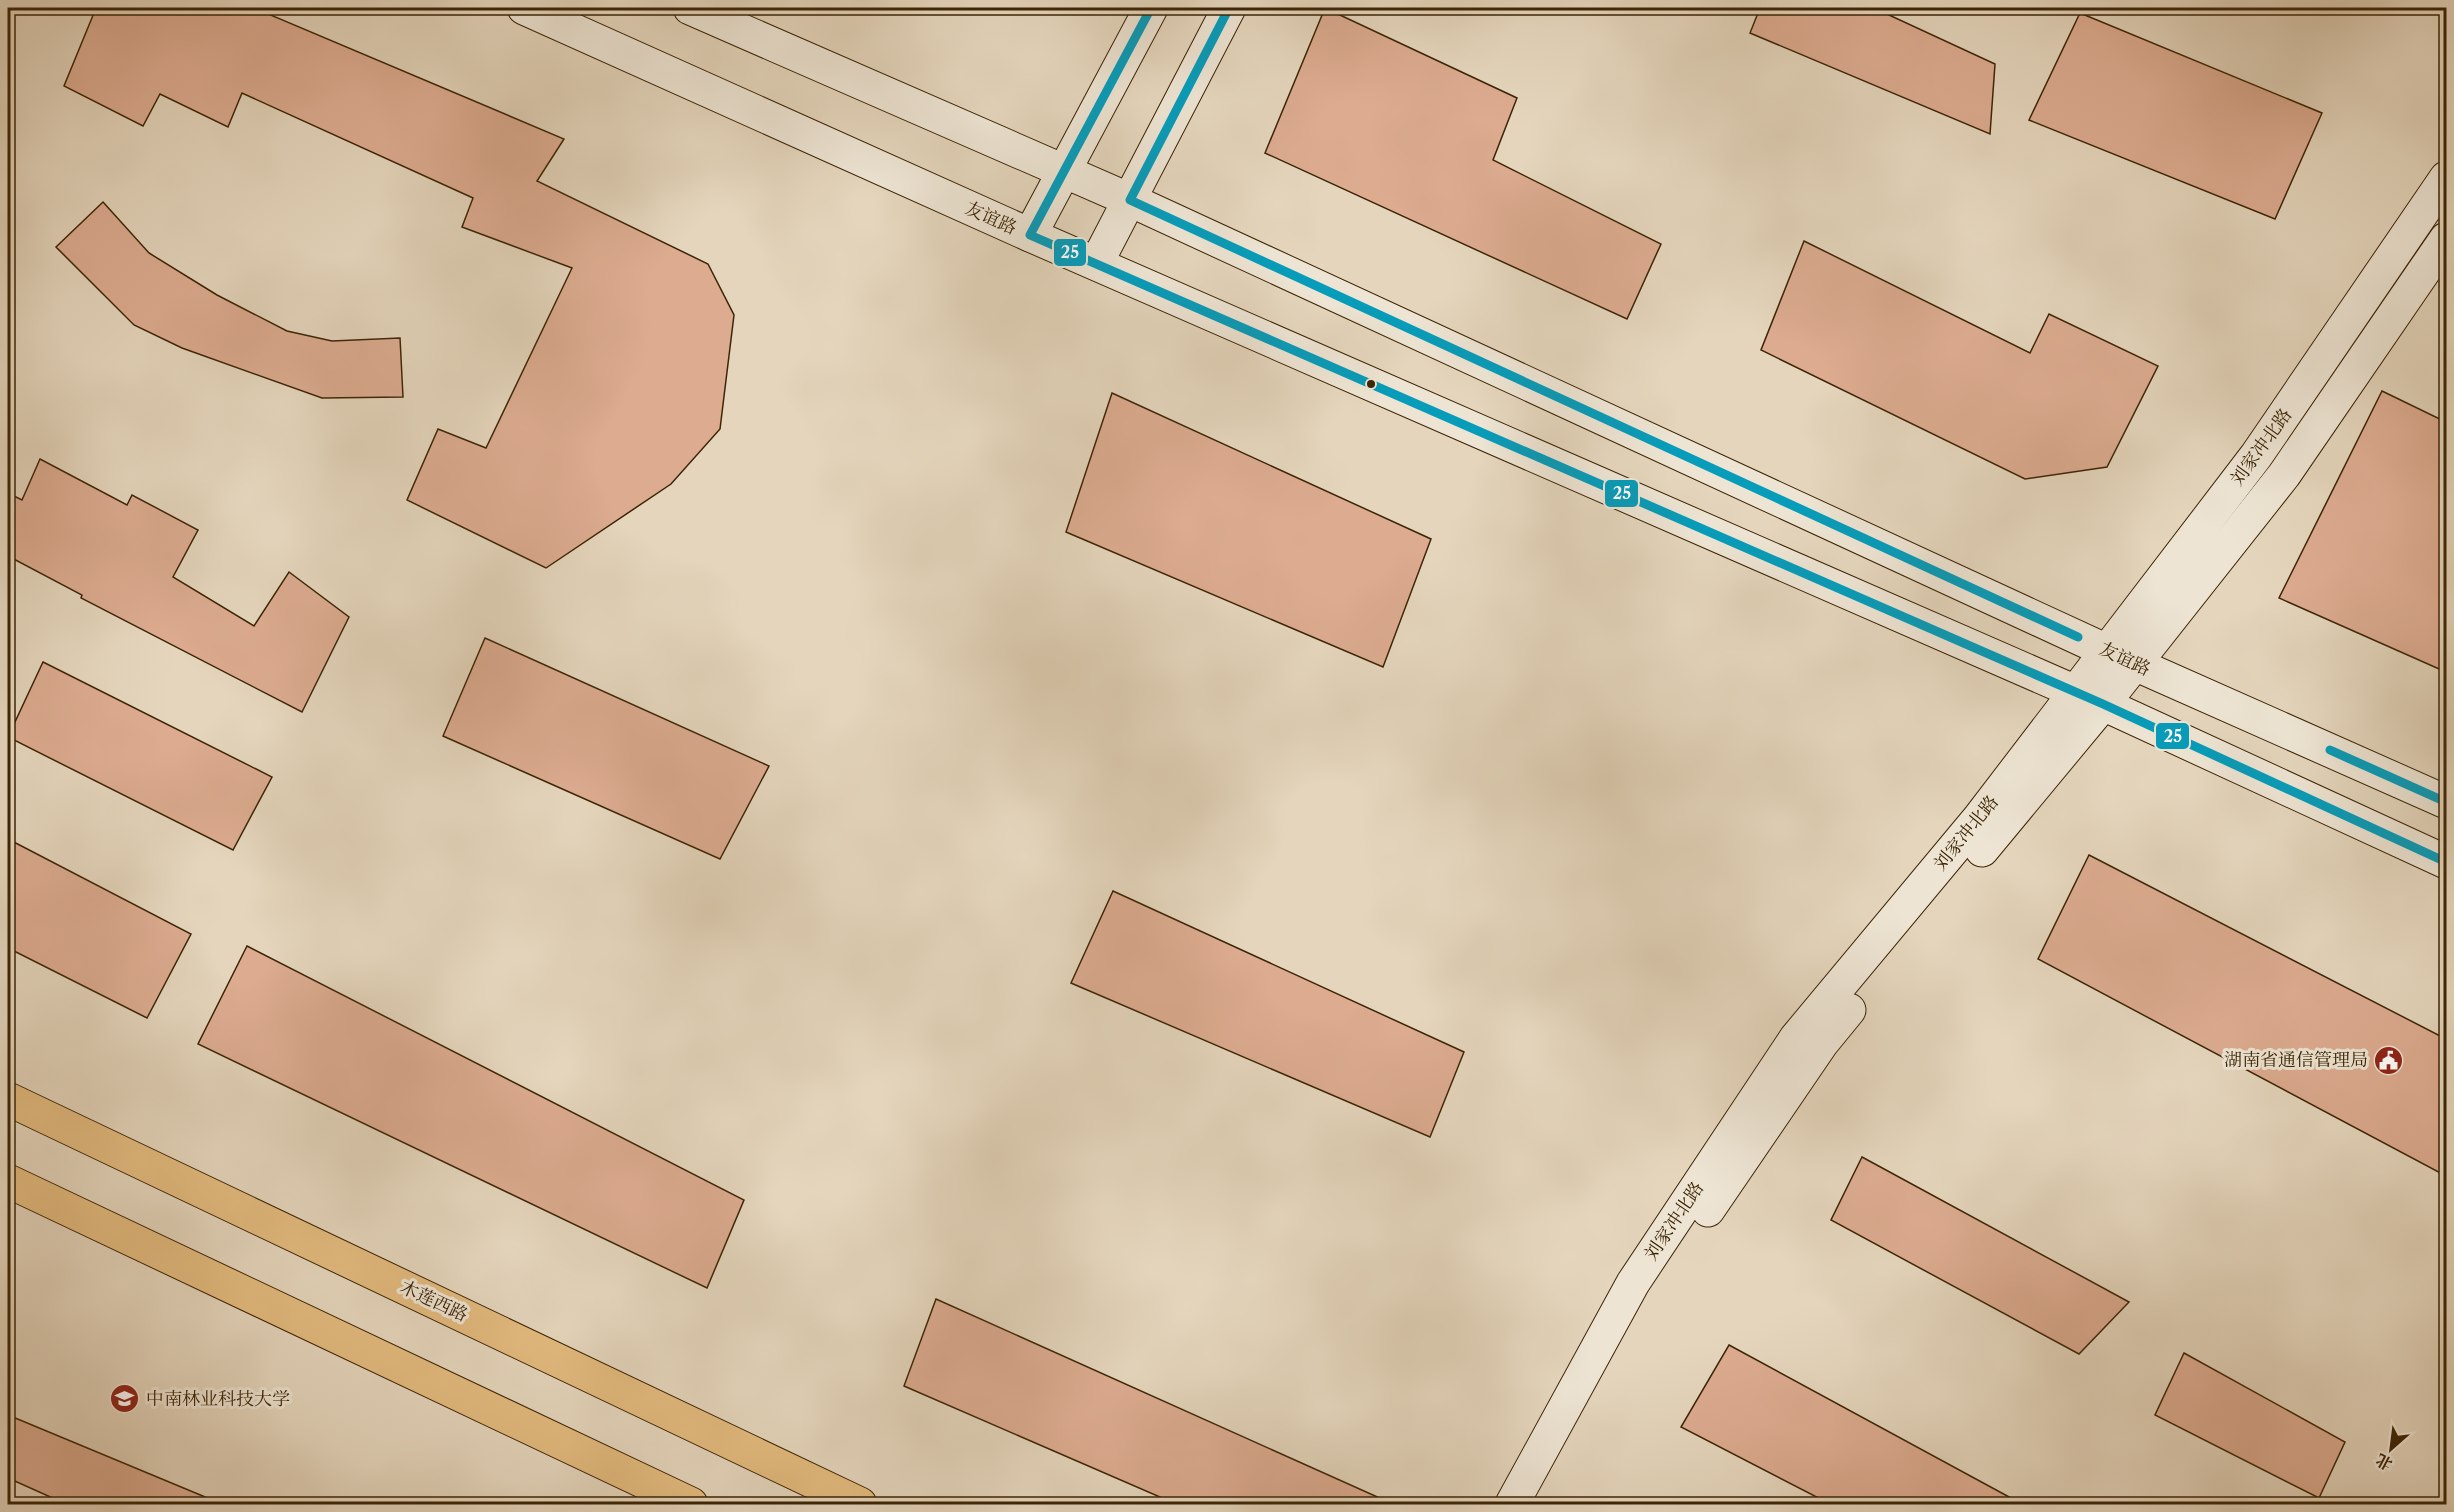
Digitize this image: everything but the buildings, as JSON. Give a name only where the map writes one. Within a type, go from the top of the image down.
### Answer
[{"type":"main road","name":"友谊路","points":[[524,8],[1030,235],[2090,698],[2446,862]]},
{"type":"main road","name":"友谊路","points":[[690,8],[1130,200],[2121,657],[2446,802]]},
{"type":"main road","points":[[1030,235],[1151,8]]},
{"type":"main road","points":[[1096,262],[1229,8]]},
{"type":"main road","name":"刘家冲北路","points":[[1532,1504],[1647,1296],[1741,1164],[1822,1042],[2121,657],[2446,177]]},
{"type":"main road","name":"刘家冲北路","points":[[2121,657],[2284,475],[2446,239]]},
{"type":"main road","name":"刘家冲北路","points":[[1512,1504],[1633,1283],[1796,1038],[1980,817],[2090,698]]},
{"type":"main road","name":"木莲西路","points":[[8,1099],[860,1504]]},
{"type":"main road","points":[[8,1181],[691,1504]]},
{"type":"transit line","name":"25","points":[[1151,8],[1030,235],[2103,704],[2446,862]]},
{"type":"transit line","name":"25","points":[[1229,8],[1130,200],[2078,637]]},
{"type":"transit line","name":"25","points":[[2330,750],[2446,802]]},
{"type":"place","name":"湖南省通信管理局","points":[[2389,1060]]},
{"type":"place","name":"中南林业科技大学","points":[[125,1399]]}]
